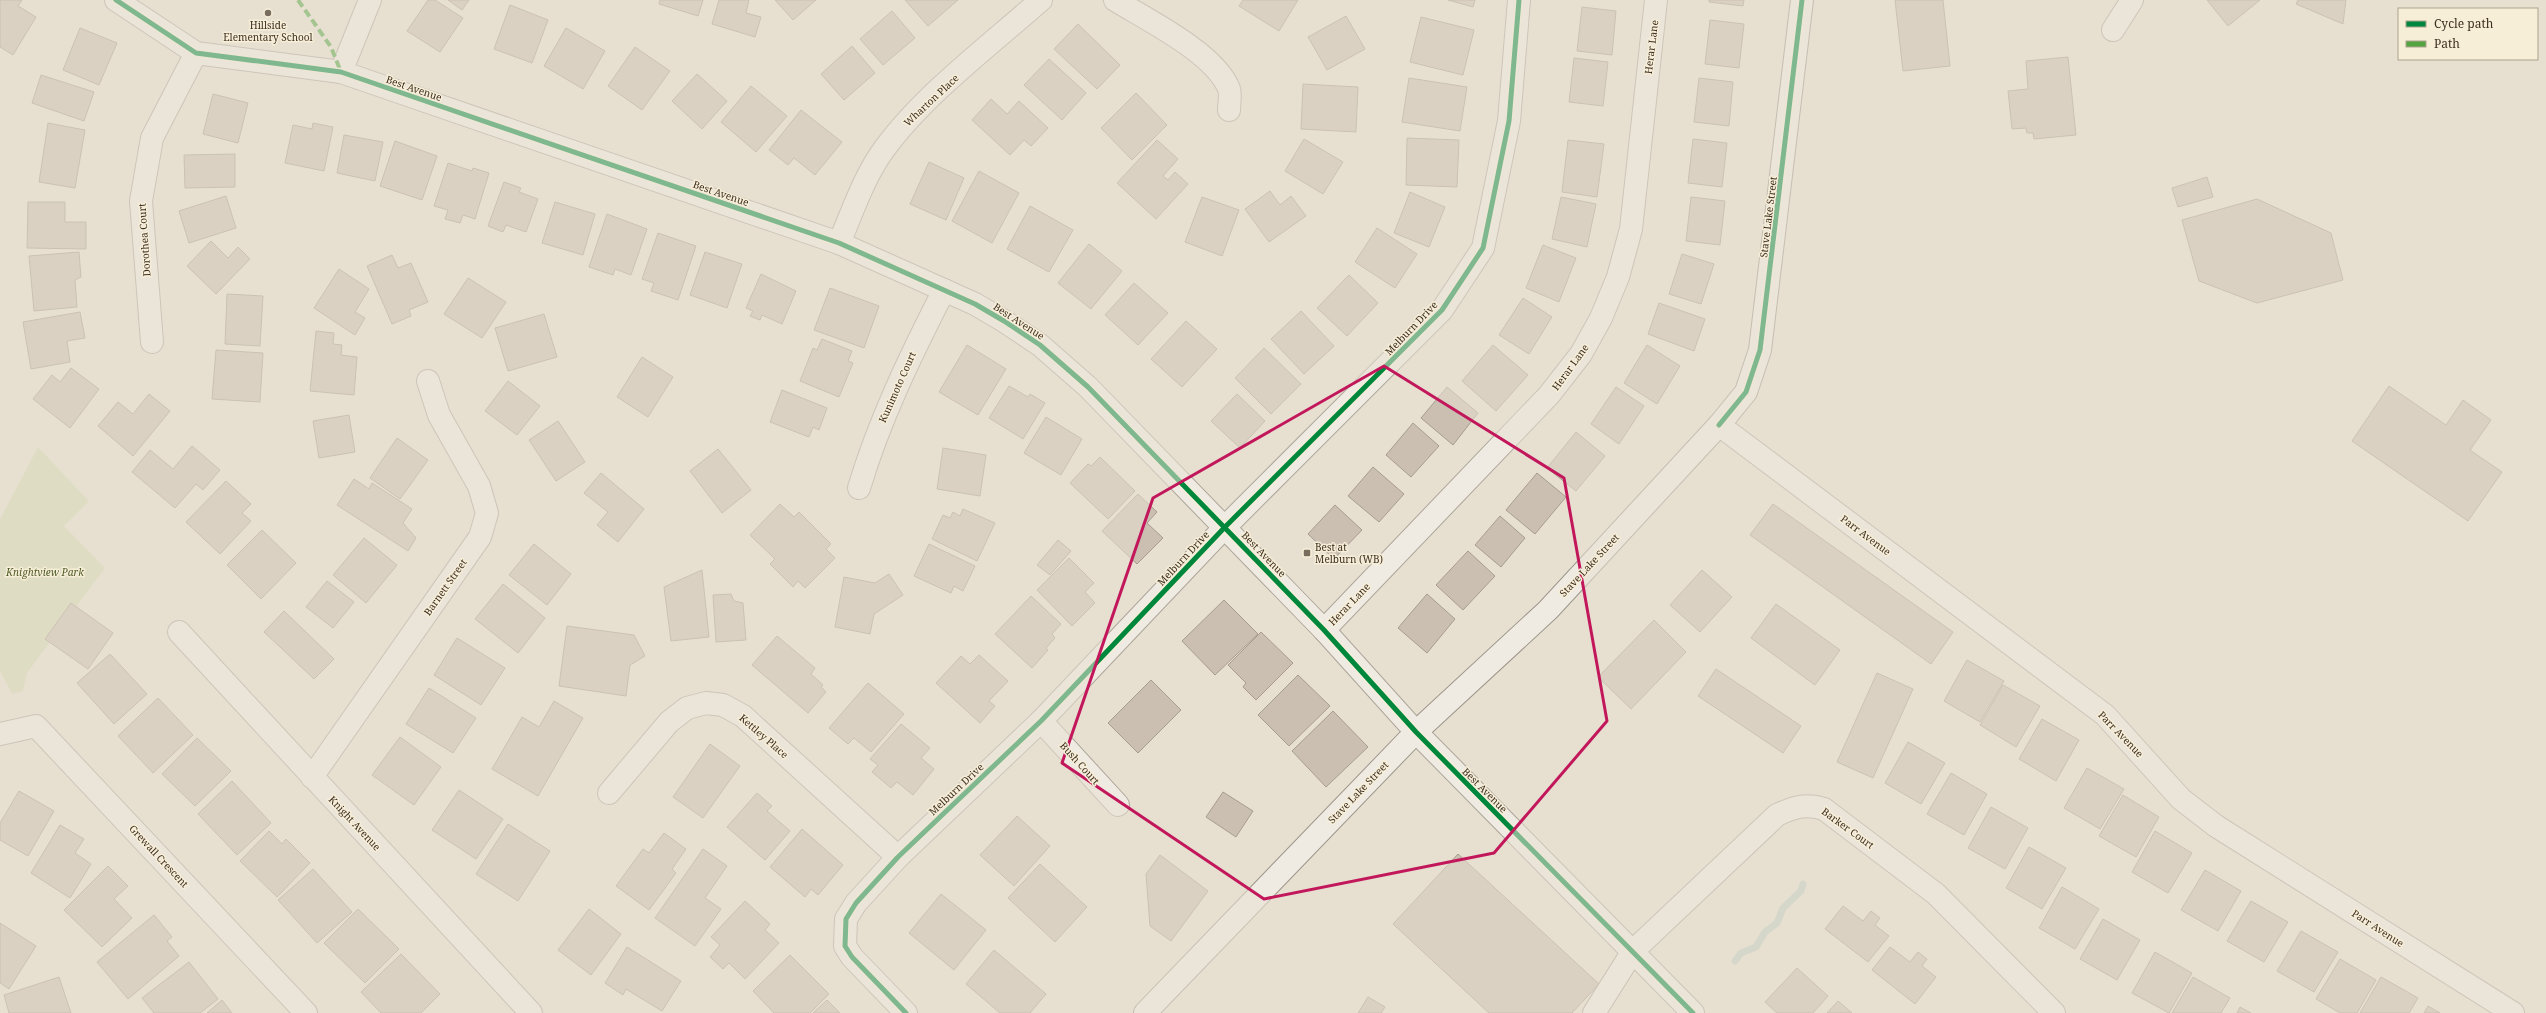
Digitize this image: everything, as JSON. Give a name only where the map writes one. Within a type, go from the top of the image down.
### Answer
[{"type":"street","name":"Best Avenue","points":[[116,0],[196,54],[341,72],[839,243],[944,290],[1004,321],[1040,345],[1088,387],[1324,630],[1416,732],[1693,1013]]},
{"type":"street","points":[[341,72],[370,0]]},
{"type":"street","name":"Wharton Place","points":[[839,243],[864,182],[884,149],[911,115],[1041,0]]},
{"type":"street","points":[[1115,0],[1200,53],[1217,70],[1230,90],[1229,110]]},
{"type":"street","name":"Melburn Drive","points":[[906,1013],[852,957],[845,946],[846,919],[856,903],[898,857],[1042,721],[1225,527],[1442,310],[1483,248],[1509,120],[1519,0]]},
{"type":"street","name":"Herar Lane","points":[[1324,630],[1550,395],[1581,354],[1601,318],[1618,277],[1631,229],[1656,0]]},
{"type":"street","name":"Stave Lake Street","points":[[1145,1013],[1416,732],[1548,610],[1719,425],[1746,392],[1760,350],[1802,0]]},
{"type":"street","points":[[2113,30],[2132,0]]},
{"type":"street","name":"Dorothea Court","points":[[152,342],[141,201],[152,138],[196,54]]},
{"type":"street","name":"Kunimoto Court","points":[[860,488],[874,439],[903,370],[944,290]]},
{"type":"street","name":"Barnett Street","points":[[312,777],[480,537],[482,531],[487,513],[479,486],[439,415],[428,381]]},
{"type":"street","name":"Parr Avenue","points":[[1719,425],[2105,715],[2181,799],[2216,826],[2513,1013]]},
{"type":"street","name":"Knight Avenue","points":[[179,632],[531,1013]]},
{"type":"street","name":"Kettley Place","points":[[609,793],[669,722],[687,708],[706,703],[723,705],[743,716],[898,857]]},
{"type":"street","name":"Bush Court","points":[[1042,721],[1118,805]]},
{"type":"street","name":"Grewall Crescent","points":[[0,734],[36,726],[306,1013]]},
{"type":"street","name":"Barker Court","points":[[1594,1013],[1633,951],[1777,815],[1796,806],[1812,805],[1824,809],[1936,894],[2054,1013]]},
{"type":"highlighted area","points":[[1384,366],[1564,478],[1607,721],[1494,853],[1264,899],[1062,763],[1153,498]]},
{"type":"green space","name":"Knightview Park","points":[[38,447],[89,501],[64,526],[105,568],[27,673],[23,691],[12,694],[0,671],[0,519]]},
{"type":"building","points":[[0,0],[22,0],[18,6],[36,17],[13,55],[0,47]]},
{"type":"building","points":[[428,0],[435,0],[463,18],[440,52],[407,31]]},
{"type":"building","points":[[448,0],[469,0],[462,10]]},
{"type":"building","points":[[660,0],[703,0],[698,16],[659,4]]},
{"type":"building","points":[[719,0],[749,0],[746,13],[761,17],[755,37],[712,24]]},
{"type":"building","points":[[775,0],[816,0],[793,20]]},
{"type":"building","points":[[905,0],[958,0],[928,26]]},
{"type":"building","points":[[1243,0],[1298,0],[1279,31],[1239,6]]},
{"type":"building","points":[[1448,0],[1475,0],[1473,7]]},
{"type":"building","points":[[1709,0],[1744,0],[1743,6],[1709,2]]},
{"type":"building","points":[[1895,0],[1943,0],[1950,66],[1903,71]]},
{"type":"building","points":[[2207,0],[2260,0],[2228,26]]},
{"type":"building","points":[[2298,0],[2346,0],[2343,24],[2296,4]]},
{"type":"building","points":[[510,5],[548,20],[532,63],[494,49]]},
{"type":"building","points":[[1582,7],[1616,11],[1612,55],[1577,51]]},
{"type":"building","points":[[892,11],[915,38],[883,65],[860,39]]},
{"type":"building","points":[[1346,16],[1365,49],[1327,70],[1308,37]]},
{"type":"building","points":[[1421,17],[1474,30],[1463,75],[1410,62]]},
{"type":"building","points":[[1710,20],[1744,24],[1739,68],[1705,64]]},
{"type":"building","points":[[1078,24],[1120,65],[1097,89],[1054,49]]},
{"type":"building","points":[[80,28],[117,43],[99,85],[63,70]]},
{"type":"building","points":[[566,28],[605,51],[583,89],[544,66]]},
{"type":"building","points":[[852,46],[875,73],[844,100],[821,74]]},
{"type":"building","points":[[635,47],[670,71],[642,110],[608,86]]},
{"type":"building","points":[[2068,57],[2076,135],[2034,139],[2033,133],[2027,133],[2026,128],[2012,129],[2008,91],[2028,89],[2026,61]]},
{"type":"building","points":[[1574,58],[1608,62],[1603,106],[1569,102]]},
{"type":"building","points":[[1049,59],[1086,93],[1062,120],[1024,85]]},
{"type":"building","points":[[697,74],[727,101],[702,129],[672,101]]},
{"type":"building","points":[[41,75],[94,92],[84,121],[32,103]]},
{"type":"building","points":[[1409,78],[1467,87],[1460,131],[1402,122]]},
{"type":"building","points":[[1699,78],[1733,82],[1729,126],[1694,122]]},
{"type":"building","points":[[1303,84],[1358,87],[1356,132],[1301,129]]},
{"type":"building","points":[[751,86],[787,116],[756,152],[721,122]]},
{"type":"building","points":[[1136,93],[1167,125],[1132,160],[1101,128]]},
{"type":"building","points":[[213,94],[248,103],[238,143],[203,134]]},
{"type":"building","points":[[991,99],[1007,114],[1019,101],[1048,128],[1031,146],[1024,140],[1010,155],[972,120]]},
{"type":"building","points":[[801,110],[842,142],[815,175],[794,158],[788,165],[769,150]]},
{"type":"building","points":[[48,123],[85,130],[75,188],[39,182]]},
{"type":"building","points":[[313,123],[333,127],[324,171],[285,163],[293,125],[312,129]]},
{"type":"building","points":[[344,135],[383,142],[375,181],[337,173]]},
{"type":"building","points":[[1407,138],[1459,140],[1457,187],[1406,185]]},
{"type":"building","points":[[1304,139],[1343,162],[1323,194],[1285,171]]},
{"type":"building","points":[[1693,139],[1727,143],[1722,187],[1688,183]]},
{"type":"building","points":[[1157,140],[1178,159],[1163,176],[1168,180],[1175,172],[1188,184],[1156,219],[1117,183]]},
{"type":"building","points":[[1568,140],[1604,144],[1597,197],[1562,192]]},
{"type":"building","points":[[395,141],[437,156],[422,200],[380,186]]},
{"type":"building","points":[[235,154],[235,187],[185,188],[184,155]]},
{"type":"building","points":[[929,162],[964,178],[946,220],[910,204]]},
{"type":"building","points":[[448,163],[472,171],[473,168],[489,173],[475,219],[463,215],[460,223],[445,219],[448,210],[434,206]]},
{"type":"building","points":[[979,171],[1019,193],[992,243],[952,221]]},
{"type":"building","points":[[2207,177],[2213,197],[2178,207],[2172,188]]},
{"type":"building","points":[[504,182],[521,188],[519,192],[538,199],[526,232],[506,225],[503,232],[488,226]]},
{"type":"building","points":[[1270,191],[1280,205],[1291,196],[1306,216],[1269,242],[1245,209]]},
{"type":"building","points":[[1410,192],[1445,207],[1429,247],[1394,233]]},
{"type":"building","points":[[226,196],[236,228],[189,243],[179,211]]},
{"type":"building","points":[[1202,197],[1239,210],[1222,256],[1185,242]]},
{"type":"building","points":[[1561,197],[1596,204],[1587,247],[1552,239]]},
{"type":"building","points":[[1691,197],[1725,201],[1720,245],[1686,241]]},
{"type":"building","points":[[2257,199],[2331,233],[2343,280],[2257,303],[2199,281],[2182,220]]},
{"type":"building","points":[[28,202],[65,202],[65,222],[86,222],[86,249],[27,248]]},
{"type":"building","points":[[555,202],[595,214],[583,255],[542,243]]},
{"type":"building","points":[[1030,206],[1073,230],[1049,272],[1007,249]]},
{"type":"building","points":[[607,214],[647,229],[631,275],[615,269],[613,275],[589,267]]},
{"type":"building","points":[[1377,228],[1417,254],[1395,288],[1355,262]]},
{"type":"building","points":[[658,233],[696,246],[678,300],[651,291],[654,283],[642,279]]},
{"type":"building","points":[[211,241],[228,258],[238,247],[250,259],[216,294],[187,266]]},
{"type":"building","points":[[1089,244],[1122,271],[1091,309],[1058,283]]},
{"type":"building","points":[[1543,245],[1576,258],[1559,302],[1526,288]]},
{"type":"building","points":[[79,252],[81,277],[75,280],[77,307],[34,311],[29,256]]},
{"type":"building","points":[[705,252],[742,264],[727,308],[690,295]]},
{"type":"building","points":[[1682,254],[1714,264],[1701,304],[1669,294]]},
{"type":"building","points":[[392,255],[398,268],[411,263],[428,302],[409,310],[411,316],[392,324],[367,266]]},
{"type":"building","points":[[339,269],[369,289],[355,312],[365,318],[355,335],[314,308]]},
{"type":"building","points":[[761,274],[796,291],[782,324],[762,315],[760,320],[750,316],[753,311],[746,308]]},
{"type":"building","points":[[1349,275],[1378,303],[1347,336],[1317,308]]},
{"type":"building","points":[[468,278],[506,302],[482,338],[444,314]]},
{"type":"building","points":[[1134,283],[1168,313],[1138,345],[1105,315]]},
{"type":"building","points":[[830,288],[879,306],[864,348],[814,330]]},
{"type":"building","points":[[227,294],[263,296],[260,346],[225,344]]},
{"type":"building","points":[[1523,298],[1552,317],[1529,354],[1499,335]]},
{"type":"building","points":[[1659,303],[1705,319],[1694,351],[1648,334]]},
{"type":"building","points":[[1301,311],[1334,346],[1304,374],[1271,339]]},
{"type":"building","points":[[80,312],[85,338],[67,341],[70,362],[31,369],[23,322]]},
{"type":"building","points":[[544,314],[557,357],[508,371],[495,328]]},
{"type":"building","points":[[1186,321],[1217,349],[1182,387],[1151,359]]},
{"type":"building","points":[[316,331],[334,333],[333,344],[342,345],[341,355],[357,357],[354,395],[310,391]]},
{"type":"building","points":[[822,339],[852,351],[848,361],[853,363],[839,397],[800,381],[813,348],[817,350]]},
{"type":"building","points":[[967,345],[1006,369],[978,415],[939,392]]},
{"type":"building","points":[[1493,345],[1528,375],[1496,411],[1462,381]]},
{"type":"building","points":[[1647,345],[1680,366],[1657,404],[1624,383]]},
{"type":"building","points":[[1264,348],[1301,384],[1271,414],[1235,378]]},
{"type":"building","points":[[216,350],[263,353],[260,402],[212,399]]},
{"type":"building","points":[[642,357],[673,377],[648,417],[617,397]]},
{"type":"building","points":[[71,368],[99,389],[70,428],[33,399],[52,375],[60,382]]},
{"type":"building","points":[[508,381],[540,406],[517,435],[485,411]]},
{"type":"building","points":[[1009,386],[1028,397],[1030,394],[1045,403],[1023,439],[989,418]]},
{"type":"building","points":[[2389,386],[2446,425],[2463,400],[2491,420],[2470,450],[2502,472],[2468,521],[2352,441]]},
{"type":"building","points":[[1447,387],[1478,413],[1453,445],[1421,418]]},
{"type":"building","points":[[1616,387],[1644,406],[1619,444],[1591,424]]},
{"type":"building","points":[[782,390],[827,408],[819,430],[813,427],[809,437],[770,422]]},
{"type":"building","points":[[149,394],[170,411],[133,456],[98,426],[118,402],[133,414]]},
{"type":"building","points":[[1237,394],[1265,421],[1240,448],[1211,421]]},
{"type":"building","points":[[349,415],[355,452],[319,458],[313,421]]},
{"type":"building","points":[[1046,417],[1082,439],[1061,475],[1024,453]]},
{"type":"building","points":[[558,421],[585,462],[556,481],[529,440]]},
{"type":"building","points":[[1413,423],[1439,446],[1411,477],[1386,455]]},
{"type":"building","points":[[1576,432],[1605,456],[1576,491],[1547,468]]},
{"type":"building","points":[[397,438],[428,460],[400,499],[370,478]]},
{"type":"building","points":[[192,446],[220,470],[203,490],[196,484],[175,508],[132,472],[150,450],[173,469]]},
{"type":"building","points":[[943,448],[986,455],[980,496],[937,489]]},
{"type":"building","points":[[718,449],[751,490],[722,513],[690,471]]},
{"type":"building","points":[[1100,457],[1135,491],[1108,519],[1070,483],[1088,464],[1091,466]]},
{"type":"building","points":[[1373,467],[1404,494],[1379,522],[1348,496]]},
{"type":"building","points":[[601,473],[644,509],[618,542],[597,525],[608,512],[584,493]]},
{"type":"building","points":[[1537,473],[1566,497],[1535,534],[1506,510]]},
{"type":"building","points":[[354,479],[369,489],[372,483],[412,509],[403,523],[416,538],[408,551],[337,505]]},
{"type":"building","points":[[226,481],[251,504],[242,513],[251,521],[220,554],[186,522]]},
{"type":"building","points":[[1138,494],[1157,512],[1147,523],[1163,538],[1137,564],[1102,531]]},
{"type":"building","points":[[780,504],[794,517],[799,512],[831,544],[826,549],[835,558],[805,588],[798,581],[793,587],[770,564],[775,559],[750,535]]},
{"type":"building","points":[[1773,504],[1953,632],[1931,664],[1750,535]]},
{"type":"building","points":[[1335,505],[1362,530],[1334,559],[1308,534]]},
{"type":"building","points":[[963,509],[995,523],[977,561],[932,539],[943,515],[950,518],[953,512],[960,516]]},
{"type":"building","points":[[1500,516],[1525,538],[1501,567],[1475,545]]},
{"type":"building","points":[[262,530],[296,563],[261,599],[227,565]]},
{"type":"building","points":[[364,538],[397,565],[366,603],[333,575]]},
{"type":"building","points":[[1058,540],[1071,551],[1050,575],[1037,565]]},
{"type":"building","points":[[534,544],[571,574],[547,605],[509,575]]},
{"type":"building","points":[[929,544],[975,566],[963,591],[954,586],[951,593],[914,576]]},
{"type":"building","points":[[1468,551],[1495,576],[1463,610],[1436,585]]},
{"type":"building","points":[[1069,558],[1094,583],[1085,592],[1095,603],[1072,626],[1037,590]]},
{"type":"building","points":[[702,570],[709,637],[671,641],[664,587]]},
{"type":"building","points":[[1702,570],[1732,597],[1700,632],[1670,605]]},
{"type":"building","points":[[889,574],[903,595],[874,614],[870,634],[835,627],[844,577],[875,583]]},
{"type":"building","points":[[327,581],[354,602],[333,628],[306,607]]},
{"type":"building","points":[[503,584],[545,618],[518,653],[475,619]]},
{"type":"building","points":[[731,594],[734,601],[743,603],[746,640],[716,642],[713,595]]},
{"type":"building","points":[[1427,594],[1455,619],[1427,653],[1398,628]]},
{"type":"building","points":[[1031,596],[1061,624],[1052,634],[1055,638],[1046,648],[1048,650],[1032,668],[995,634]]},
{"type":"building","points":[[1224,600],[1258,634],[1215,675],[1182,641]]},
{"type":"building","points":[[71,603],[113,633],[88,669],[45,639]]},
{"type":"building","points":[[1776,604],[1840,650],[1815,685],[1751,638]]},
{"type":"building","points":[[284,611],[334,659],[314,679],[264,632]]},
{"type":"building","points":[[1654,620],[1686,652],[1631,709],[1598,677]]},
{"type":"building","points":[[567,626],[634,635],[645,656],[630,665],[626,696],[559,686]]},
{"type":"building","points":[[1261,632],[1293,663],[1256,700],[1243,687],[1246,683],[1228,665]]},
{"type":"building","points":[[777,636],[815,668],[811,674],[823,685],[821,687],[826,692],[808,713],[752,665]]},
{"type":"building","points":[[457,638],[505,668],[481,705],[434,675]]},
{"type":"building","points":[[110,654],[147,694],[114,724],[77,683]]},
{"type":"building","points":[[979,655],[1008,681],[989,701],[995,706],[980,723],[936,683],[961,656],[970,664]]},
{"type":"building","points":[[1967,660],[2004,681],[1980,722],[1944,701]]},
{"type":"building","points":[[1716,669],[1801,726],[1783,753],[1698,696]]},
{"type":"building","points":[[1877,673],[1913,689],[1873,778],[1837,762]]},
{"type":"building","points":[[1298,675],[1330,706],[1289,746],[1258,715]]},
{"type":"building","points":[[1151,680],[1181,710],[1138,753],[1108,723]]},
{"type":"building","points":[[868,683],[904,714],[871,752],[854,738],[848,744],[829,728]]},
{"type":"building","points":[[2003,685],[2040,706],[2016,747],[1980,725]]},
{"type":"building","points":[[429,688],[476,718],[453,753],[406,724]]},
{"type":"building","points":[[158,698],[193,735],[153,773],[118,736]]},
{"type":"building","points":[[554,701],[583,718],[538,796],[492,769],[522,717],[539,727]]},
{"type":"building","points":[[1333,711],[1368,747],[1326,787],[1292,751]]},
{"type":"building","points":[[2042,719],[2079,740],[2056,781],[2019,759]]},
{"type":"building","points":[[901,724],[930,748],[921,758],[934,769],[913,795],[897,782],[891,788],[872,772],[878,765],[870,759]]},
{"type":"building","points":[[400,737],[441,767],[414,805],[372,775]]},
{"type":"building","points":[[197,738],[231,771],[195,806],[162,774]]},
{"type":"building","points":[[1908,742],[1945,763],[1921,804],[1885,783]]},
{"type":"building","points":[[710,744],[740,766],[703,818],[673,797]]},
{"type":"building","points":[[2087,768],[2124,789],[2100,829],[2064,808]]},
{"type":"building","points":[[1951,773],[1987,794],[1964,835],[1927,814]]},
{"type":"building","points":[[232,781],[271,823],[237,855],[198,814]]},
{"type":"building","points":[[459,790],[503,819],[476,859],[432,830]]},
{"type":"building","points":[[19,791],[54,811],[28,856],[0,840],[0,823]]},
{"type":"building","points":[[1223,792],[1253,811],[1236,837],[1206,817]]},
{"type":"building","points":[[757,793],[772,806],[767,811],[790,831],[765,860],[727,827]]},
{"type":"building","points":[[2123,795],[2159,817],[2136,857],[2099,836]]},
{"type":"building","points":[[1991,807],[2028,828],[2005,869],[1968,848]]},
{"type":"building","points":[[1017,816],[1050,846],[1014,886],[980,855]]},
{"type":"building","points":[[508,824],[550,851],[518,901],[476,874]]},
{"type":"building","points":[[60,825],[84,839],[75,853],[91,864],[70,898],[31,873]]},
{"type":"building","points":[[802,829],[843,865],[818,895],[811,889],[805,897],[770,867]]},
{"type":"building","points":[[269,831],[282,844],[286,839],[310,863],[277,897],[240,861]]},
{"type":"building","points":[[2155,831],[2192,853],[2168,893],[2132,872]]},
{"type":"building","points":[[664,833],[686,849],[672,869],[676,873],[649,910],[616,886],[643,849],[649,853]]},
{"type":"building","points":[[2029,847],[2066,868],[2042,909],[2006,888]]},
{"type":"building","points":[[703,849],[727,866],[705,898],[721,909],[695,946],[655,918]]},
{"type":"building","points":[[1458,854],[1599,984],[1572,1013],[1489,1013],[1393,924]]},
{"type":"building","points":[[1160,855],[1208,891],[1171,941],[1150,926],[1146,874]]},
{"type":"building","points":[[1040,864],[1087,907],[1055,942],[1008,898]]},
{"type":"building","points":[[108,866],[128,886],[114,899],[132,918],[102,947],[64,910]]},
{"type":"building","points":[[313,869],[352,912],[317,943],[278,900]]},
{"type":"building","points":[[2205,870],[2241,891],[2218,931],[2181,910]]},
{"type":"building","points":[[2062,887],[2099,909],[2075,949],[2039,928]]},
{"type":"building","points":[[941,894],[986,930],[954,970],[909,933]]},
{"type":"building","points":[[745,901],[770,924],[765,930],[779,943],[745,979],[729,963],[723,969],[710,957],[720,945],[711,937]]},
{"type":"building","points":[[2251,901],[2288,922],[2264,962],[2227,941]]},
{"type":"building","points":[[1843,906],[1863,921],[1871,911],[1880,918],[1875,925],[1889,936],[1868,962],[1825,929]]},
{"type":"building","points":[[358,909],[399,949],[365,983],[324,943]]},
{"type":"building","points":[[589,909],[621,934],[591,975],[558,950]]},
{"type":"building","points":[[154,915],[172,937],[167,941],[179,956],[128,999],[97,962]]},
{"type":"building","points":[[2103,919],[2140,940],[2117,980],[2080,959]]},
{"type":"building","points":[[0,923],[36,946],[9,989],[0,983]]},
{"type":"building","points":[[2301,931],[2338,952],[2314,992],[2277,971]]},
{"type":"building","points":[[627,947],[681,981],[662,1011],[626,989],[623,995],[605,983]]},
{"type":"building","points":[[1890,947],[1910,962],[1918,952],[1927,959],[1922,966],[1936,977],[1915,1004],[1872,970]]},
{"type":"building","points":[[994,950],[1046,994],[1030,1013],[1000,1013],[966,984]]},
{"type":"building","points":[[2155,952],[2192,973],[2169,1013],[2132,993]]},
{"type":"building","points":[[401,954],[440,994],[421,1013],[381,1013],[361,992]]},
{"type":"building","points":[[790,955],[829,994],[810,1013],[774,1013],[753,991]]},
{"type":"building","points":[[2340,959],[2376,980],[2357,1013],[2340,1013],[2316,999]]},
{"type":"building","points":[[189,962],[218,999],[200,1013],[154,1013],[142,998]]},
{"type":"building","points":[[1797,968],[1828,996],[1813,1013],[1777,1013],[1765,1002]]},
{"type":"building","points":[[59,977],[71,1013],[9,1013],[4,995]]},
{"type":"building","points":[[2193,977],[2230,998],[2221,1013],[2172,1013]]},
{"type":"building","points":[[2381,977],[2418,998],[2409,1013],[2360,1013]]},
{"type":"building","points":[[1368,997],[1385,1007],[1381,1013],[1358,1013]]},
{"type":"building","points":[[222,1000],[232,1013],[207,1013]]},
{"type":"building","points":[[827,1000],[840,1013],[813,1013]]},
{"type":"building","points":[[1838,1001],[1852,1013],[1827,1013]]},
{"type":"building","points":[[2428,1006],[2440,1013],[2424,1013]]},
{"type":"building","points":[[2240,1007],[2251,1013],[2237,1013]]},
{"type":"waterway","points":[[1735,961],[1741,953],[1756,947],[1765,932],[1777,923],[1783,908],[1801,891],[1803,884]]},
{"type":"marked path","points":[[298,0],[331,47],[341,72]]},
{"type":"cycle path","points":[[116,0],[196,53],[341,72],[839,243],[975,304],[1004,321],[1040,345],[1088,387],[1324,630],[1416,732],[1693,1013]]},
{"type":"cycle path","points":[[906,1013],[852,957],[845,946],[846,919],[856,903],[898,857],[1041,721],[1225,527],[1442,310],[1483,248],[1509,121],[1519,0]]},
{"type":"cycle path","points":[[1719,425],[1746,392],[1760,350],[1802,0]]},
{"type":"place","name":"Hillside Elementary School","points":[[268,13]]},
{"type":"place","name":"Best at Melburn (WB)","points":[[1307,553]]}]
